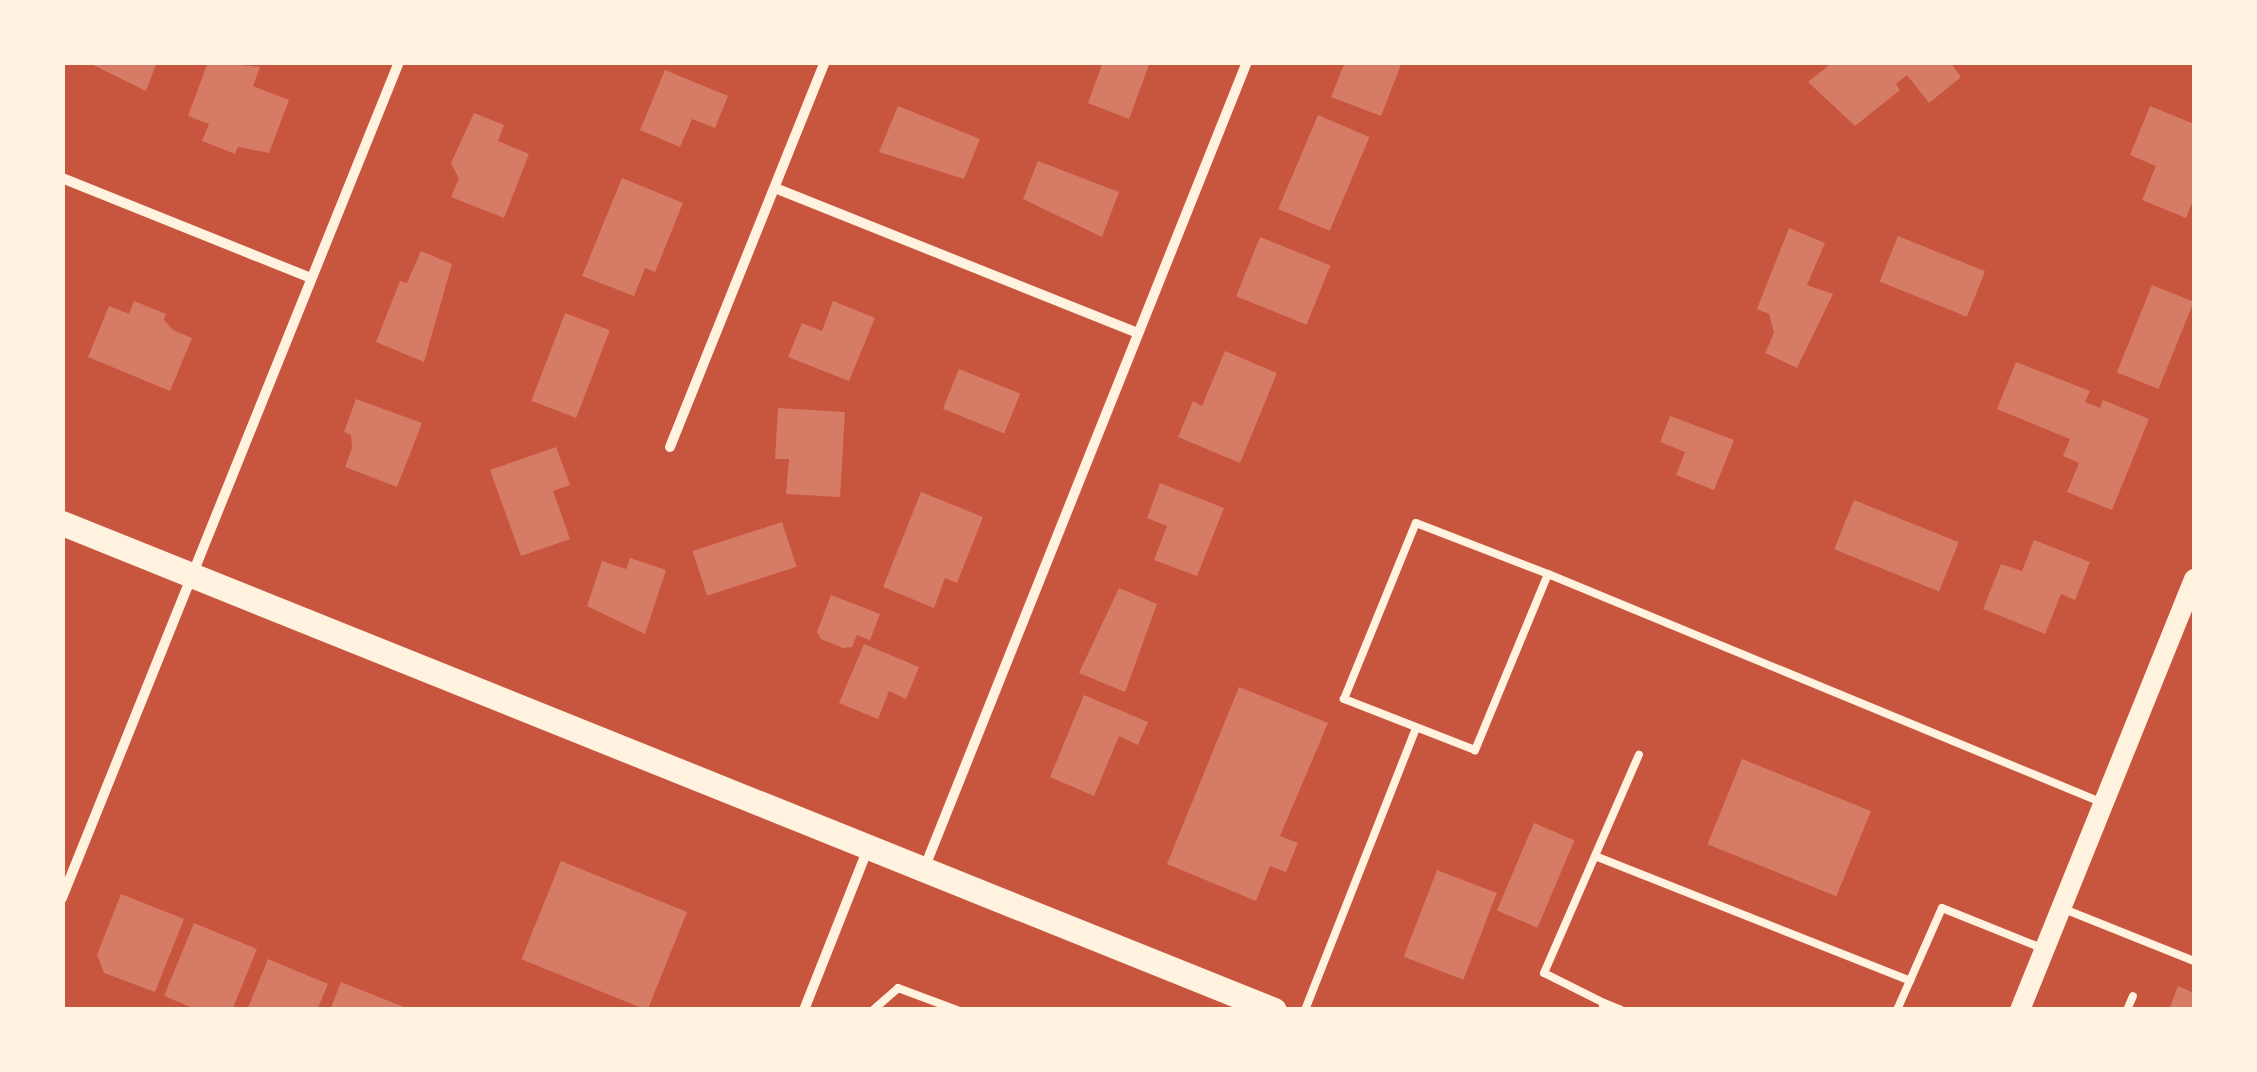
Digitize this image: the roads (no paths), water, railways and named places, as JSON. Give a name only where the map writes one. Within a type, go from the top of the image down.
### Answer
[{"type":"main road","points":[[62,523],[1274,1010]]},
{"type":"main road","points":[[2020,1010],[2194,580]]},
{"type":"street","points":[[62,898],[399,62]]},
{"type":"street","points":[[670,447],[826,62]]},
{"type":"street","points":[[924,869],[1247,62]]},
{"type":"street","points":[[62,178],[311,278]]},
{"type":"street","points":[[775,188],[1138,333]]},
{"type":"street","points":[[804,1010],[869,847]]},
{"type":"lane","points":[[1548,574],[1475,750],[1344,699],[1416,523],[1548,574],[2105,803]]},
{"type":"lane","points":[[1305,1010],[1416,728]]},
{"type":"lane","points":[[1621,1010],[1603,1006],[1544,973],[1638,755]]},
{"type":"lane","points":[[1595,856],[1910,981]]},
{"type":"lane","points":[[1897,1010],[1942,908],[2045,950]]},
{"type":"lane","points":[[2063,909],[2194,961]]},
{"type":"lane","points":[[873,1010],[898,988],[957,1010]]},
{"type":"lane","points":[[2127,1010],[2133,996]]},
{"type":"lane","points":[[932,1001],[941,1010]]}]
